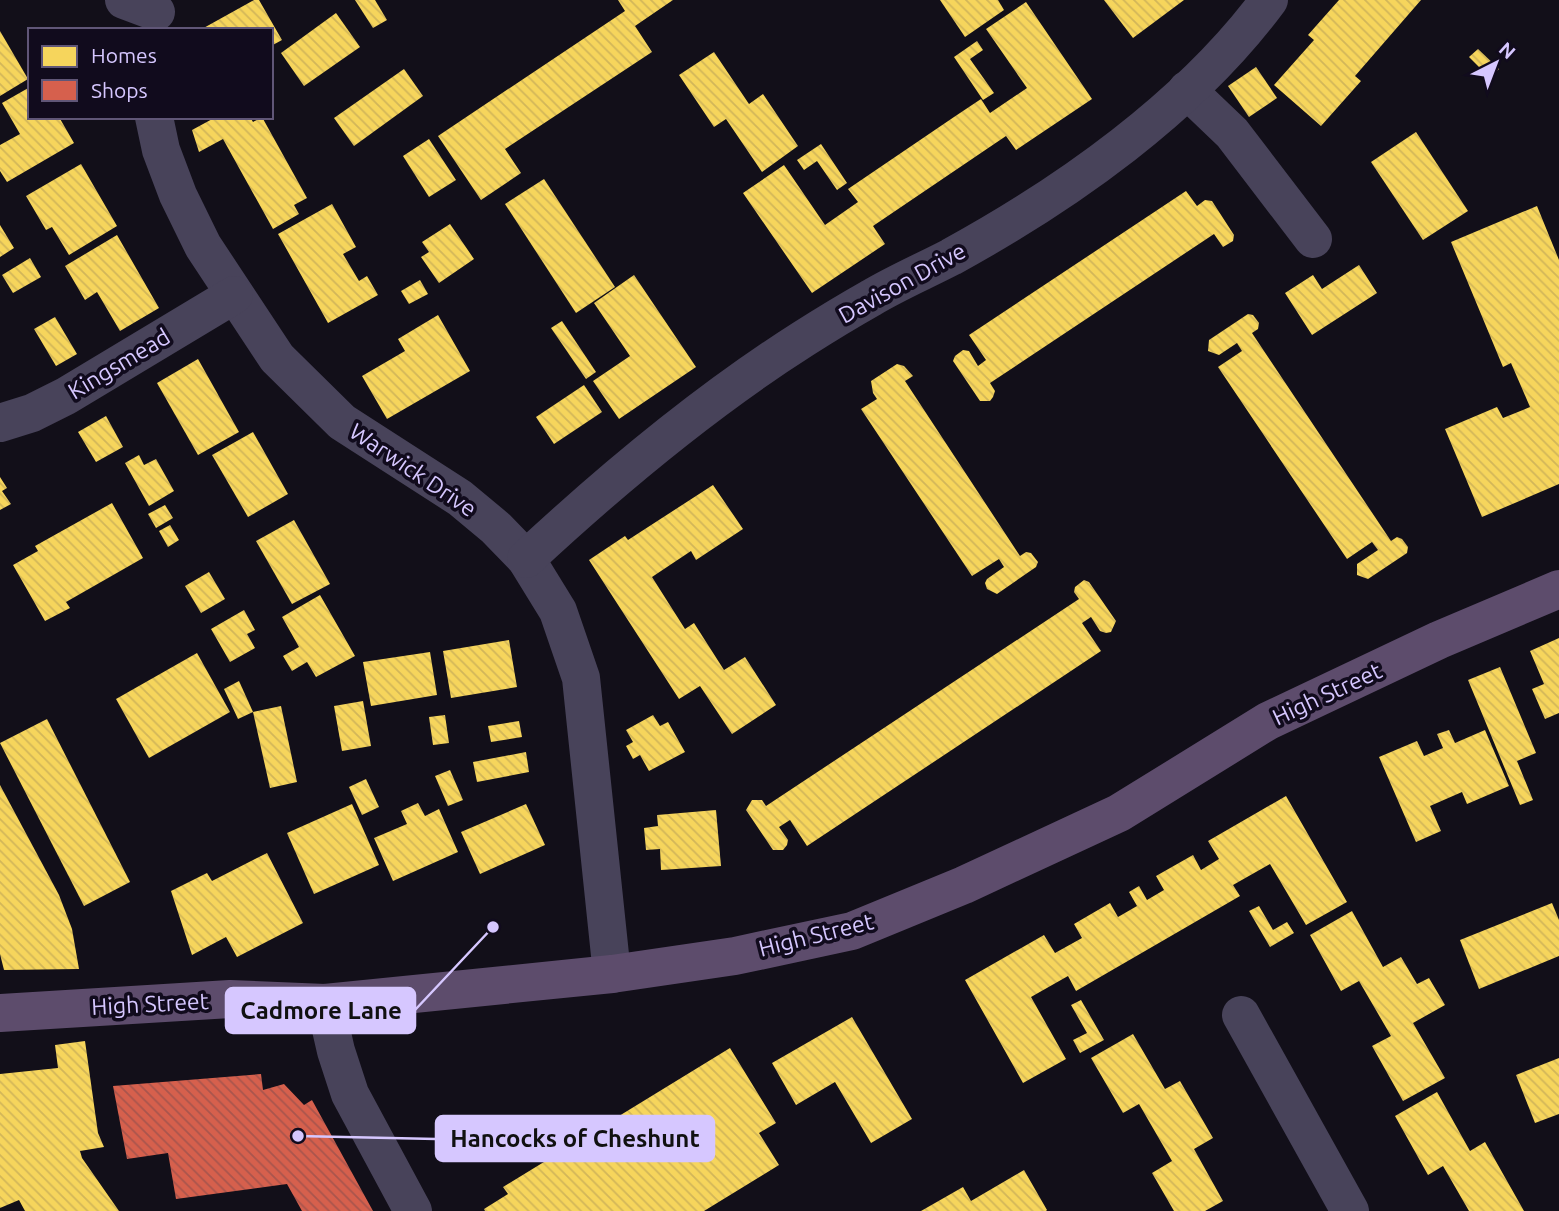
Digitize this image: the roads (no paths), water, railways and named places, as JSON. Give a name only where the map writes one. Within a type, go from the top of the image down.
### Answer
[{"type":"main road","name":"High Street","points":[[0,1013],[230,999],[326,1003],[612,974],[735,956],[852,931],[964,885],[1119,813],[1268,722],[1439,640],[1559,589]]},
{"type":"street","name":"Davison Drive","points":[[526,559],[582,508],[725,393],[800,341],[872,297],[952,256],[1052,195],[1123,147],[1187,90],[1253,21],[1269,0]]},
{"type":"street","points":[[1187,90],[1231,133],[1314,239]]},
{"type":"street","name":"Warwick Drive","points":[[153,119],[161,150],[178,195],[202,246],[277,358],[342,422],[460,498],[496,528],[526,559],[558,611],[581,678],[612,974]]},
{"type":"street","name":"Kingsmead","points":[[0,423],[32,413],[66,396],[234,295]]},
{"type":"street","points":[[326,1003],[336,1051],[350,1094],[413,1211]]},
{"type":"street","points":[[1241,1015],[1350,1211]]},
{"type":"place","name":"Cadmore Lane","points":[[493,927]]},
{"type":"place","name":"Hancocks of Cheshunt","points":[[298,1136]]}]
